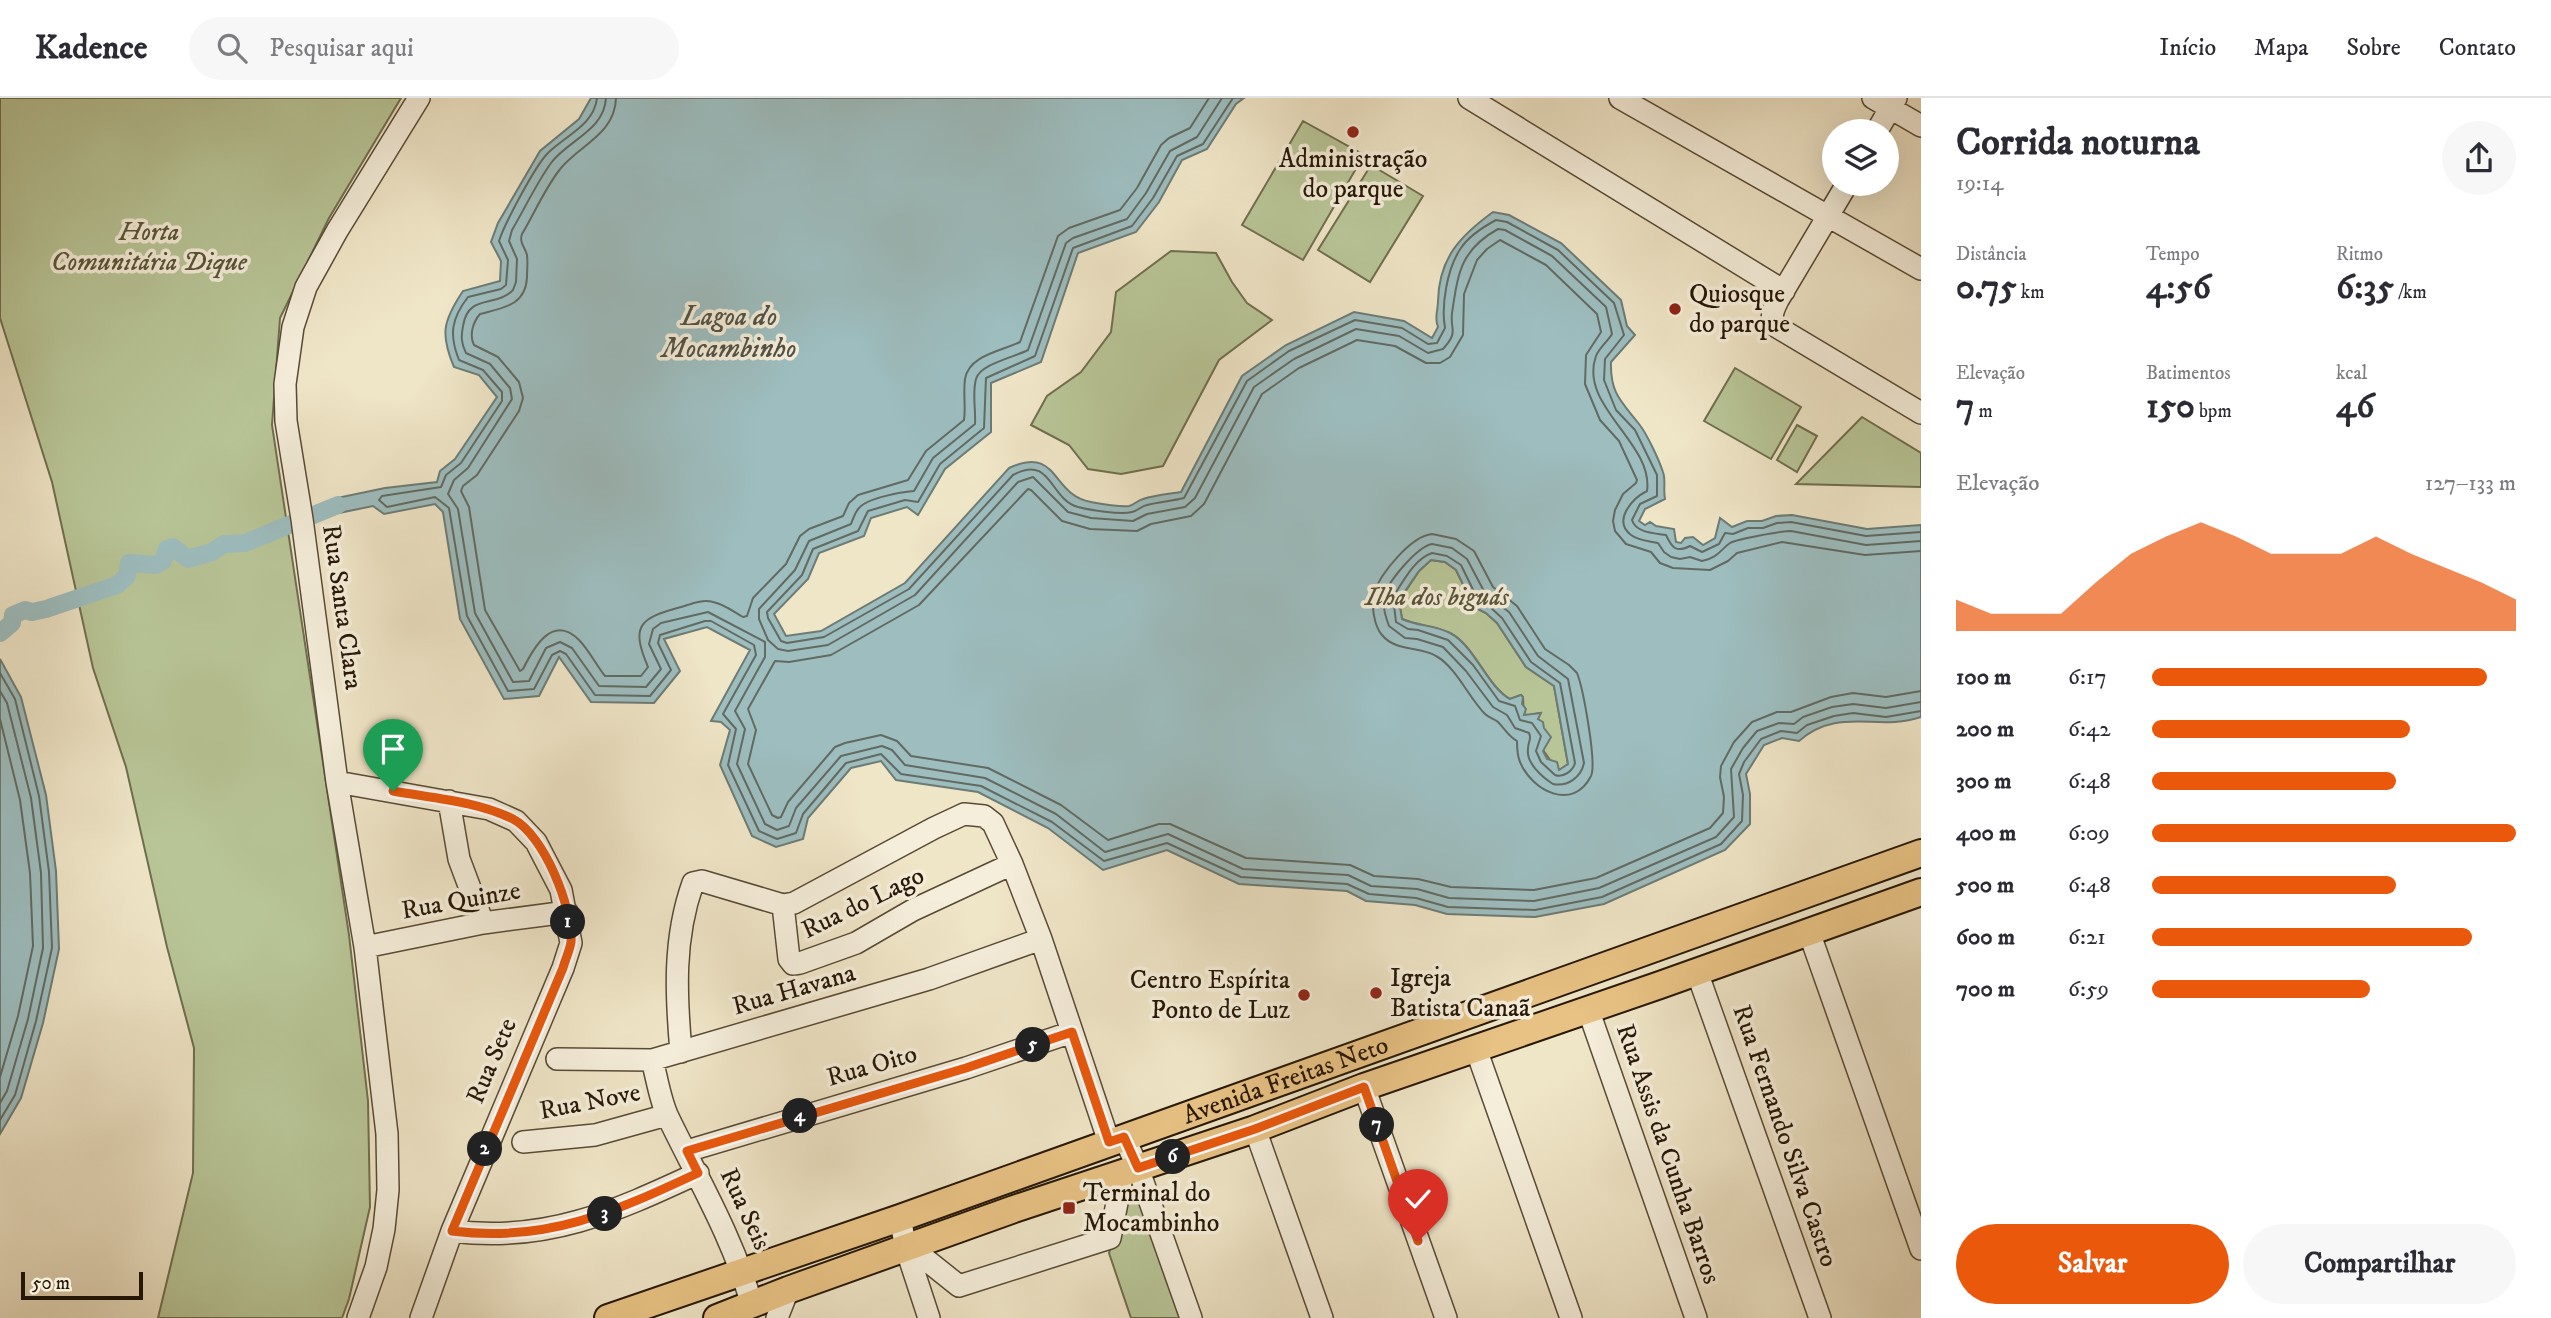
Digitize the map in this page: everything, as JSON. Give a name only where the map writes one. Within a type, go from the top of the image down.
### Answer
[{"type":"main road","points":[[1920,853],[1921,893]]},
{"type":"main road","name":"Avenida Freitas Neto","points":[[608,1318],[900,1219],[1920,853]]},
{"type":"main road","name":"Avenida Freitas Neto","points":[[717,1318],[908,1247],[1255,1129],[1364,1087],[1921,893]]},
{"type":"main road","points":[[1646,952],[1660,985]]},
{"type":"main road","points":[[1424,1030],[1437,1063]]},
{"type":"street","name":"Rua Santa Clara","points":[[358,1318],[376,1266],[384,1229],[388,1190],[387,1134],[365,947],[337,782],[302,519],[286,421],[285,384],[293,327],[306,288],[337,231],[419,98]]},
{"type":"street","points":[[1469,98],[1784,291]]},
{"type":"street","points":[[1620,98],[1921,269]]},
{"type":"street","points":[[1881,119],[1886,101],[1921,126]]},
{"type":"street","points":[[1840,196],[1773,311],[1773,322],[1777,327],[1921,413]]},
{"type":"street","points":[[337,782],[489,809],[516,821],[536,842],[561,890],[567,912]]},
{"type":"street","points":[[449,801],[459,859],[484,923]]},
{"type":"street","name":"Rua do Lago","points":[[681,1052],[677,959],[680,934],[693,883],[702,881],[783,905],[806,898],[964,814],[984,816],[993,823],[1012,864],[1072,1032],[1191,1318]]},
{"type":"street","name":"Rua do Lago","points":[[783,905],[789,960],[793,964],[800,964],[856,943],[913,910],[1012,864]]},
{"type":"street","name":"Rua Quinze","points":[[365,947],[484,923],[567,912]]},
{"type":"street","name":"Rua Sete","points":[[421,1318],[452,1231],[563,968],[571,943],[567,912]]},
{"type":"street","points":[[1809,932],[1921,1249]]},
{"type":"street","name":"Rua Havana","points":[[557,1059],[652,1060],[929,979],[1041,939]]},
{"type":"street","name":"Rua Fernando Silva Castro","points":[[1697,972],[1819,1318]]},
{"type":"street","name":"Rua Assis da Cunha Barros","points":[[1588,1009],[1696,1318]]},
{"type":"street","name":"Rua Oito","points":[[687,1151],[966,1068],[1072,1032]]},
{"type":"street","points":[[1476,1049],[1571,1318]]},
{"type":"street","name":"Rua Seis","points":[[652,1060],[667,1115],[698,1173],[742,1271],[752,1305]]},
{"type":"street","points":[[1364,1087],[1446,1318]]},
{"type":"street","name":"Rua Nove","points":[[523,1142],[595,1135],[667,1115]]},
{"type":"street","points":[[1255,1129],[1322,1318]]},
{"type":"street","points":[[908,1247],[959,1286],[1111,1237],[1131,1171]]},
{"type":"street","points":[[452,1231],[509,1234],[589,1220],[698,1173]]},
{"type":"street","points":[[900,1219],[929,1318]]},
{"type":"street","points":[[777,1318],[788,1290]]},
{"type":"green space","name":"Horta Comunitária Dique","points":[[0,98],[401,98],[329,218],[280,318],[272,425],[349,935],[368,1101],[370,1207],[349,1299],[342,1318],[158,1318],[193,1173],[194,1048],[167,947],[126,767],[93,668],[52,482],[0,318]]},
{"type":"green space","points":[[1303,121],[1364,155],[1303,260],[1242,225]]},
{"type":"green space","points":[[1371,165],[1423,196],[1370,282],[1318,250]]},
{"type":"green space","points":[[1171,251],[1216,253],[1247,303],[1272,320],[1219,360],[1163,466],[1121,474],[1088,469],[1069,445],[1031,425],[1047,396],[1081,372],[1111,332],[1116,292]]},
{"type":"green space","points":[[1735,368],[1801,407],[1771,459],[1704,421]]},
{"type":"green space","points":[[1862,417],[1921,453],[1921,487],[1796,484]]},
{"type":"green space","points":[[1797,425],[1817,436],[1797,472],[1777,460]]},
{"type":"green space","name":"Ilha dos biguás","points":[[1431,560],[1445,562],[1456,570],[1474,607],[1497,623],[1526,667],[1554,686],[1568,764],[1558,771],[1543,750],[1545,738],[1538,719],[1540,713],[1524,716],[1523,697],[1521,695],[1510,699],[1502,693],[1459,639],[1438,628],[1402,619],[1399,601],[1419,571]]},
{"type":"green space","points":[[1138,1189],[1181,1318],[1131,1318],[1109,1253],[1128,1193]]},
{"type":"water","name":"Lagoa do Mocambinho","points":[[591,98],[1244,98],[1236,104],[1207,149],[1182,160],[1159,202],[1136,232],[1078,253],[1041,362],[991,383],[991,432],[945,469],[918,515],[907,507],[871,518],[864,536],[819,553],[808,579],[774,614],[786,636],[821,631],[905,583],[1009,468],[1025,463],[1038,463],[1047,467],[1078,498],[1110,505],[1129,506],[1148,498],[1181,492],[1242,376],[1286,345],[1354,312],[1404,321],[1432,338],[1438,327],[1436,317],[1439,286],[1447,260],[1461,239],[1493,212],[1509,215],[1561,243],[1621,300],[1627,326],[1635,335],[1611,362],[1612,382],[1618,396],[1649,440],[1664,478],[1665,499],[1645,509],[1639,521],[1645,525],[1650,522],[1656,526],[1674,529],[1676,542],[1681,543],[1685,538],[1693,537],[1703,545],[1715,538],[1720,518],[1732,527],[1747,521],[1792,515],[1867,529],[1921,525],[1921,717],[1905,721],[1844,722],[1814,731],[1799,741],[1782,738],[1764,745],[1746,774],[1750,794],[1750,824],[1725,850],[1604,904],[1535,917],[1447,914],[1415,905],[1366,901],[1347,891],[1239,884],[1167,850],[1103,870],[1048,828],[978,792],[896,780],[881,761],[851,768],[808,818],[803,839],[776,847],[752,836],[720,765],[730,730],[721,722],[711,721],[750,650],[707,627],[664,639],[680,671],[654,703],[591,702],[559,657],[539,696],[504,699],[460,619],[443,512],[435,504],[384,514],[373,506],[339,513],[337,498],[385,488],[437,482],[440,471],[455,459],[497,397],[479,375],[454,367],[445,336],[448,320],[463,291],[500,281],[501,261],[491,242],[498,223],[540,151],[579,119]],"holes":[[[1431,560],[1445,562],[1456,570],[1474,607],[1497,623],[1526,667],[1554,686],[1568,764],[1559,770],[1557,762],[1547,759],[1543,751],[1551,737],[1543,722],[1538,719],[1541,713],[1524,715],[1526,709],[1522,704],[1523,697],[1521,695],[1510,699],[1502,693],[1459,639],[1438,628],[1402,619],[1399,600],[1419,571]]]},
{"type":"water","points":[[0,659],[21,697],[46,795],[56,871],[59,949],[43,1023],[21,1098],[0,1134]]},
{"type":"waterway","points":[[0,633],[12,623],[13,615],[25,610],[32,612],[46,609],[117,585],[127,576],[129,563],[156,565],[163,561],[167,549],[173,547],[188,559],[212,552],[224,544],[245,543],[338,505]]},
{"type":"place","name":"Administração do parque","points":[[1353,132]]},
{"type":"place","name":"Quiosque do parque","points":[[1675,309]]},
{"type":"place","name":"Igreja Batista Canaã","points":[[1376,993]]},
{"type":"place","name":"Centro Espírita Ponto de Luz","points":[[1304,995]]},
{"type":"place","name":"Terminal do Mocambinho","points":[[1069,1208]]},
{"type":"route","points":[[393,791],[489,809],[516,821],[536,842],[561,890],[567,912],[571,943],[563,968],[534,1031],[452,1231],[509,1234],[589,1220],[698,1173],[687,1151],[966,1068],[1072,1032],[1109,1142],[1124,1137],[1138,1168],[1255,1129],[1364,1087],[1418,1241]]}]
